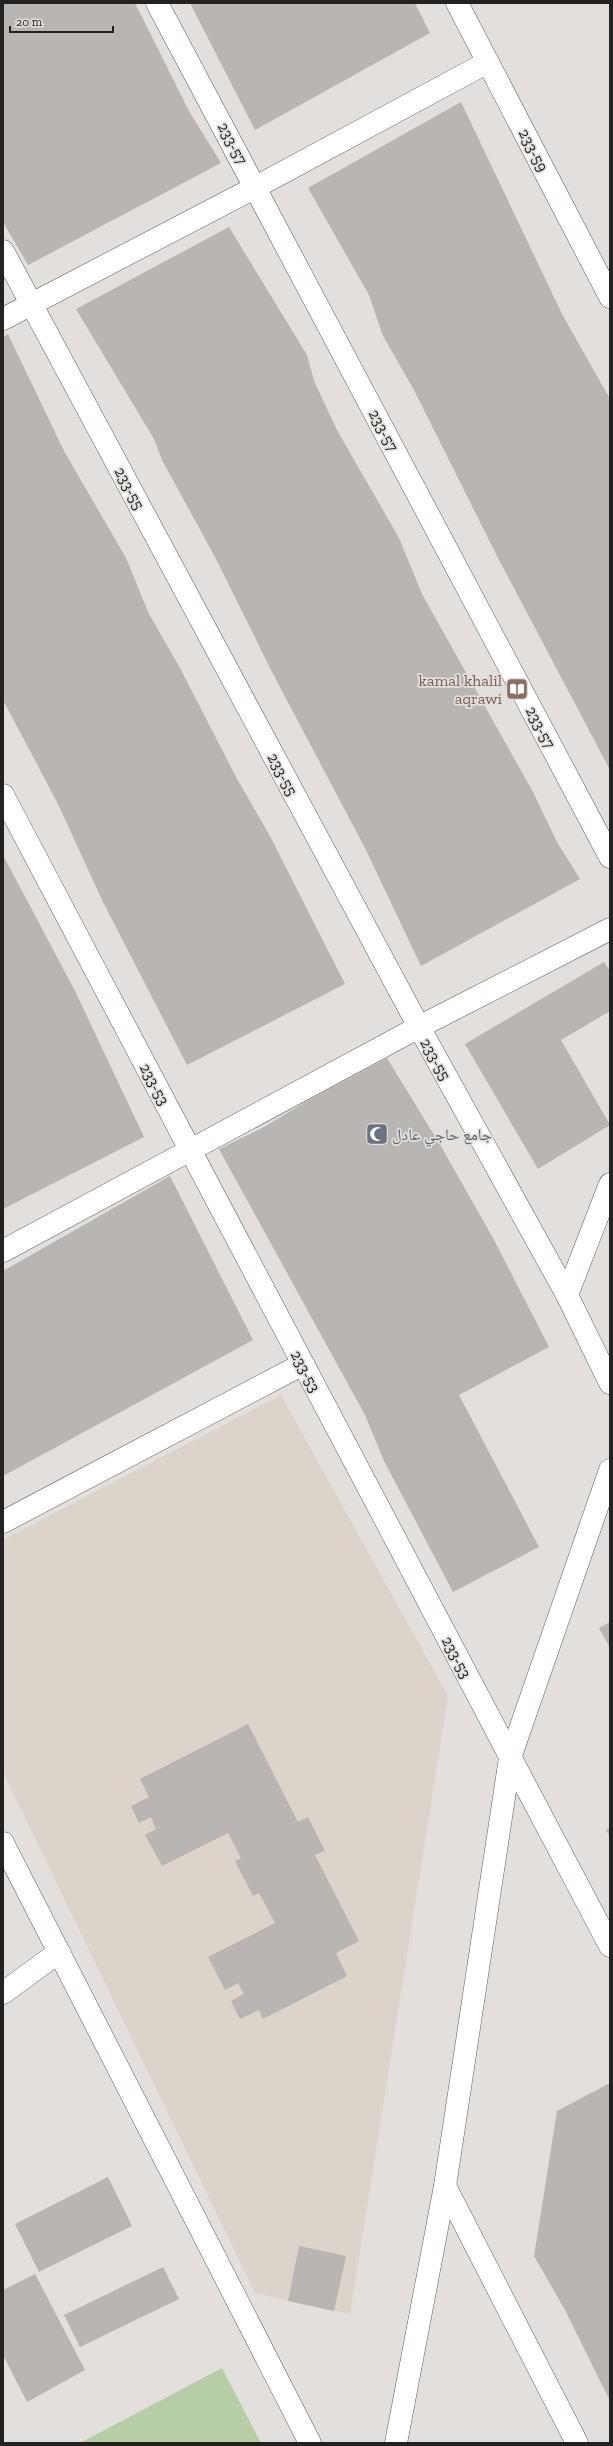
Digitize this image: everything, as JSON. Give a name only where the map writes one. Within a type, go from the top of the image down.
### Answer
[{"type":"street","name":"233-57","points":[[157,3],[256,187],[610,858]]},
{"type":"street","name":"233-59","points":[[457,3],[610,297]]},
{"type":"street","points":[[3,319],[256,187],[488,62]]},
{"type":"street","name":"233-55","points":[[3,251],[419,1027],[566,1295],[610,1383]]},
{"type":"street","name":"233-53","points":[[3,795],[610,1946]]},
{"type":"street","points":[[3,1251],[191,1152],[419,1027],[610,929]]},
{"type":"street","points":[[566,1295],[610,1184]]},
{"type":"street","points":[[3,1522],[303,1364]]},
{"type":"street","points":[[396,2443],[445,2186],[510,1758],[610,1470]]},
{"type":"street","points":[[3,1843],[310,2443]]},
{"type":"street","points":[[3,1992],[59,1952]]},
{"type":"street","points":[[445,2186],[577,2443]]},
{"type":"shaded area","points":[[281,1395],[448,1696],[350,2314],[255,2293],[3,1772],[3,1540]]},
{"type":"green space","points":[[222,2368],[261,2443],[80,2443]]},
{"type":"building","points":[[3,3],[135,3],[189,111],[221,163],[28,265],[3,222]]},
{"type":"building","points":[[190,3],[415,3],[430,33],[255,130]]},
{"type":"building","points":[[461,102],[562,314],[610,399],[610,770],[497,556],[414,390],[383,336],[369,295],[308,188]]},
{"type":"building","points":[[229,227],[307,355],[314,381],[337,430],[399,538],[422,594],[533,792],[557,842],[580,879],[421,966],[365,848],[272,672],[216,559],[162,460],[154,439],[76,309]]},
{"type":"building","points":[[8,334],[64,451],[126,558],[149,614],[180,668],[236,777],[271,838],[345,984],[187,1065],[103,902],[57,802],[3,700],[3,337]]},
{"type":"building","points":[[3,855],[75,991],[144,1137],[3,1209]]},
{"type":"building","points":[[604,962],[610,971],[610,1011],[561,1040],[610,1125],[538,1169],[465,1044]]},
{"type":"building","points":[[387,1058],[442,1148],[493,1238],[549,1347],[459,1395],[539,1547],[453,1592],[384,1461],[365,1415],[219,1149],[264,1127],[307,1101]]},
{"type":"building","points":[[170,1176],[253,1340],[3,1476],[3,1271]]},
{"type":"building","points":[[610,1622],[610,1648],[599,1628]]},
{"type":"building","points":[[248,1724],[298,1822],[308,1817],[325,1851],[315,1855],[359,1941],[336,1953],[347,1976],[263,2019],[259,2010],[240,2019],[231,2001],[244,1994],[238,1983],[225,1990],[208,1957],[275,1923],[259,1893],[253,1896],[235,1861],[241,1858],[228,1833],[162,1866],[145,1835],[156,1829],[151,1817],[139,1823],[131,1806],[149,1797],[140,1779]]},
{"type":"building","points":[[610,1828],[610,1837],[606,1830]]},
{"type":"building","points":[[610,2083],[610,2401],[565,2310],[534,2256],[557,2111]]},
{"type":"building","points":[[108,2177],[132,2226],[39,2272],[15,2224]]},
{"type":"building","points":[[299,2246],[346,2256],[334,2311],[288,2301]]},
{"type":"building","points":[[163,2267],[179,2299],[80,2347],[64,2315]]},
{"type":"building","points":[[35,2274],[85,2370],[27,2402],[3,2355],[3,2290]]},
{"type":"place","name":"kamal khalil aqrawi","points":[[517,689]]},
{"type":"place","name":"جامع حاجي عادل","points":[[377,1134]]}]
